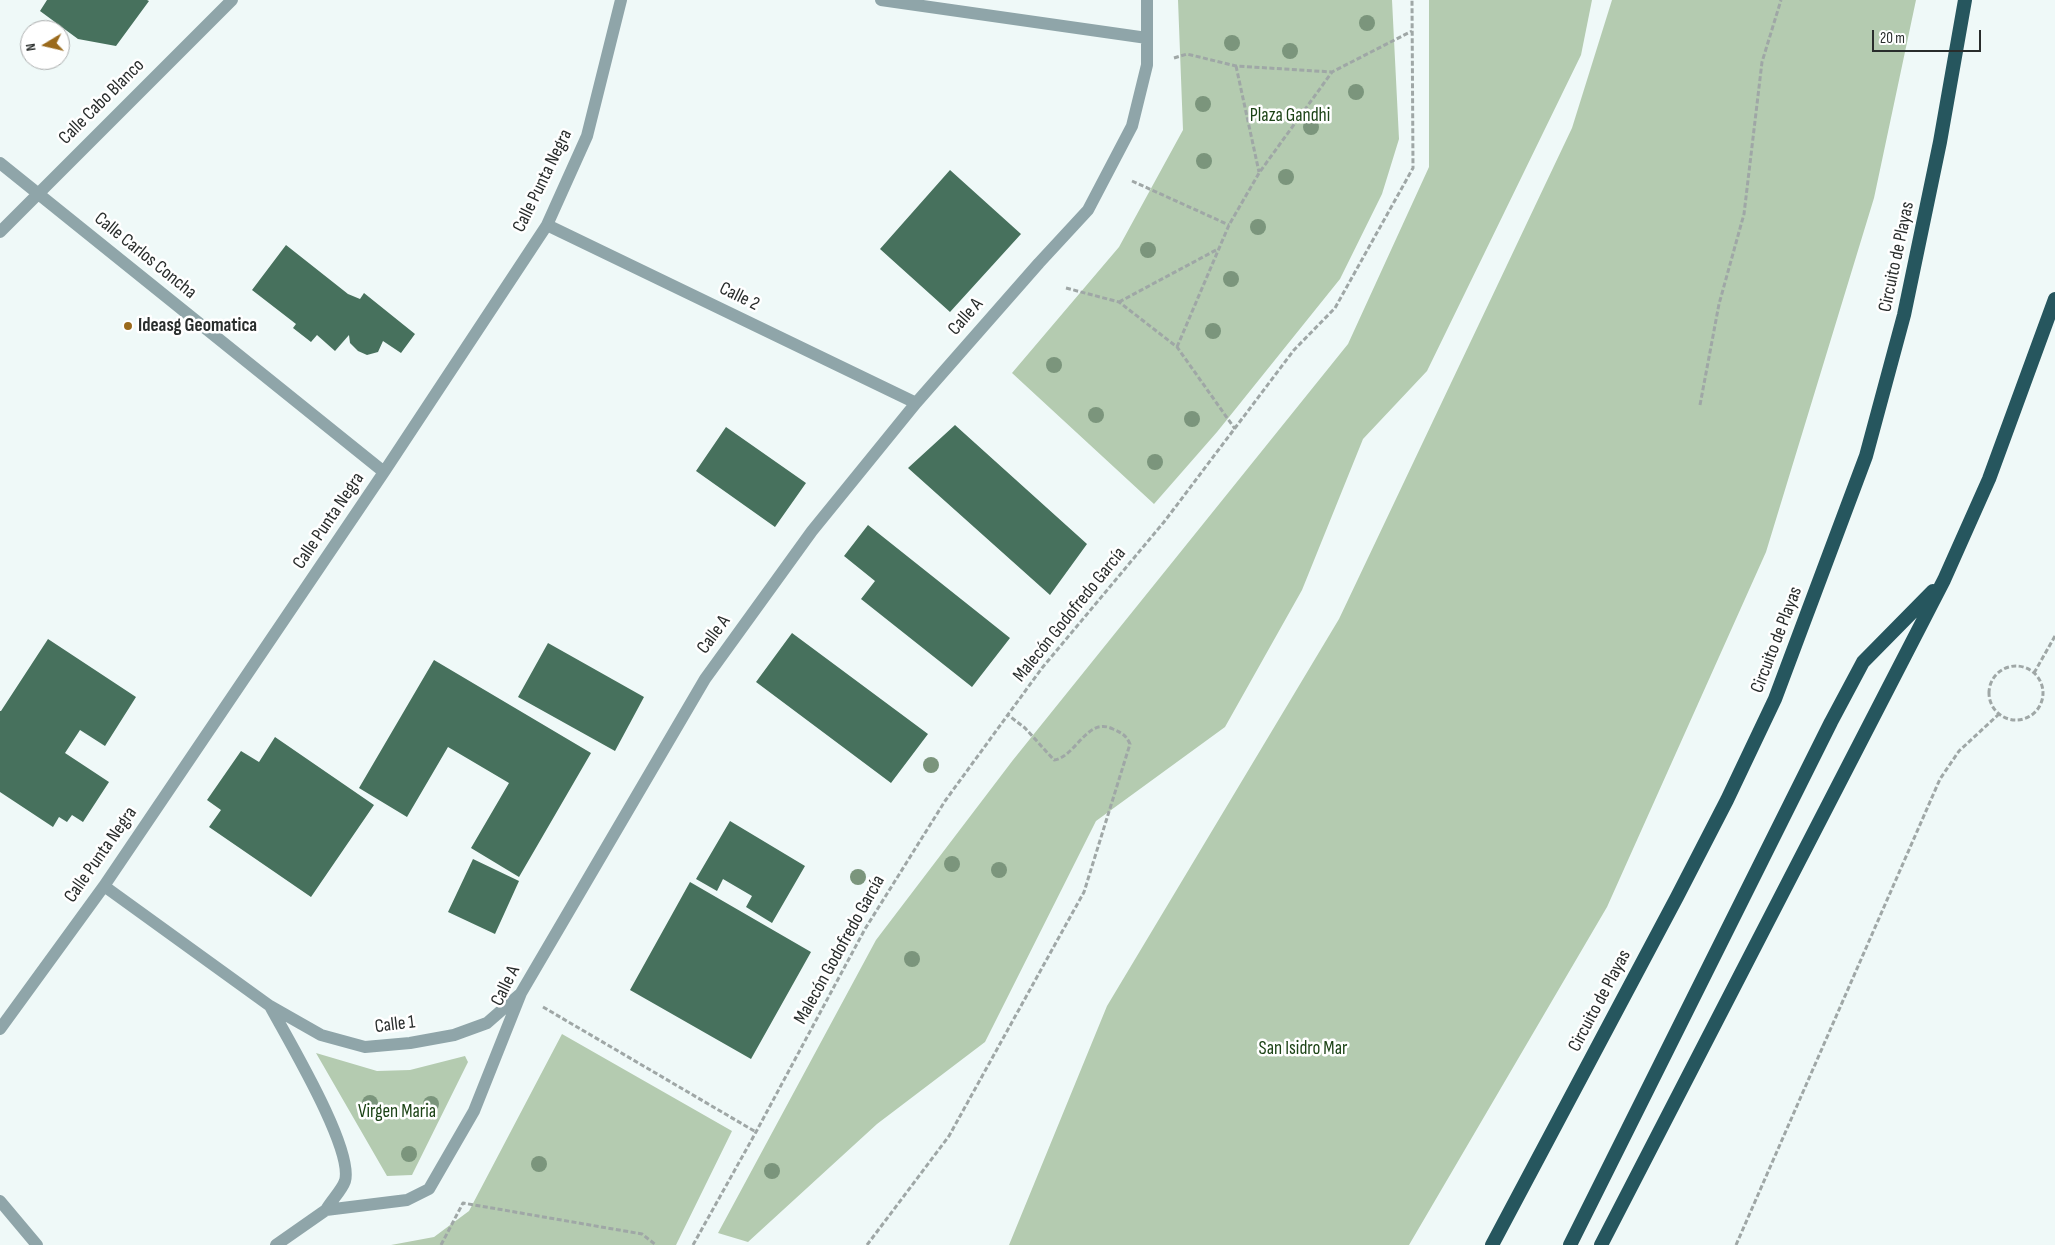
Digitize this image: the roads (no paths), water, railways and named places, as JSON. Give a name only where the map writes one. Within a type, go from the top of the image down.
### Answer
[{"type":"highway","name":"Circuito de Playas","points":[[1492,1245],[1727,800],[1775,699],[1792,655],[1866,456],[1904,315],[1940,142],[1965,0]]},
{"type":"highway","points":[[1601,1245],[1944,580],[1990,479],[2055,299]]},
{"type":"highway","points":[[1570,1245],[1831,722],[1863,662],[1944,580]]},
{"type":"street","name":"Calle Cabo Blanco","points":[[0,232],[232,0]]},
{"type":"street","name":"Calle Punta Negra","points":[[0,1029],[104,886],[384,472],[547,225],[587,136],[621,0]]},
{"type":"street","points":[[881,0],[1147,38]]},
{"type":"street","name":"Calle A","points":[[276,1245],[326,1210],[407,1200],[429,1189],[474,1111],[521,993],[705,679],[812,531],[916,403],[1038,263],[1088,210],[1132,126],[1147,65],[1147,0]]},
{"type":"street","name":"Calle Carlos Concha","points":[[0,163],[384,472]]},
{"type":"street","name":"Calle 2","points":[[547,225],[916,403]]},
{"type":"street","name":"Calle 1","points":[[104,886],[270,1006],[321,1035],[365,1047],[410,1043],[454,1035],[486,1023],[521,993]]},
{"type":"street","name":"Calle 1","points":[[270,1006],[323,1104],[344,1155],[345,1181],[326,1210]]},
{"type":"street","points":[[0,1201],[38,1245]]},
{"type":"place","name":"Ideasg Geomatica","points":[[128,326]]},
{"type":"park label","name":"Plaza Gandhi","points":[[1290,116]]},
{"type":"park label","name":"San Isidro Mar","points":[[1303,1049]]},
{"type":"park label","name":"Virgen Maria","points":[[397,1112]]}]
